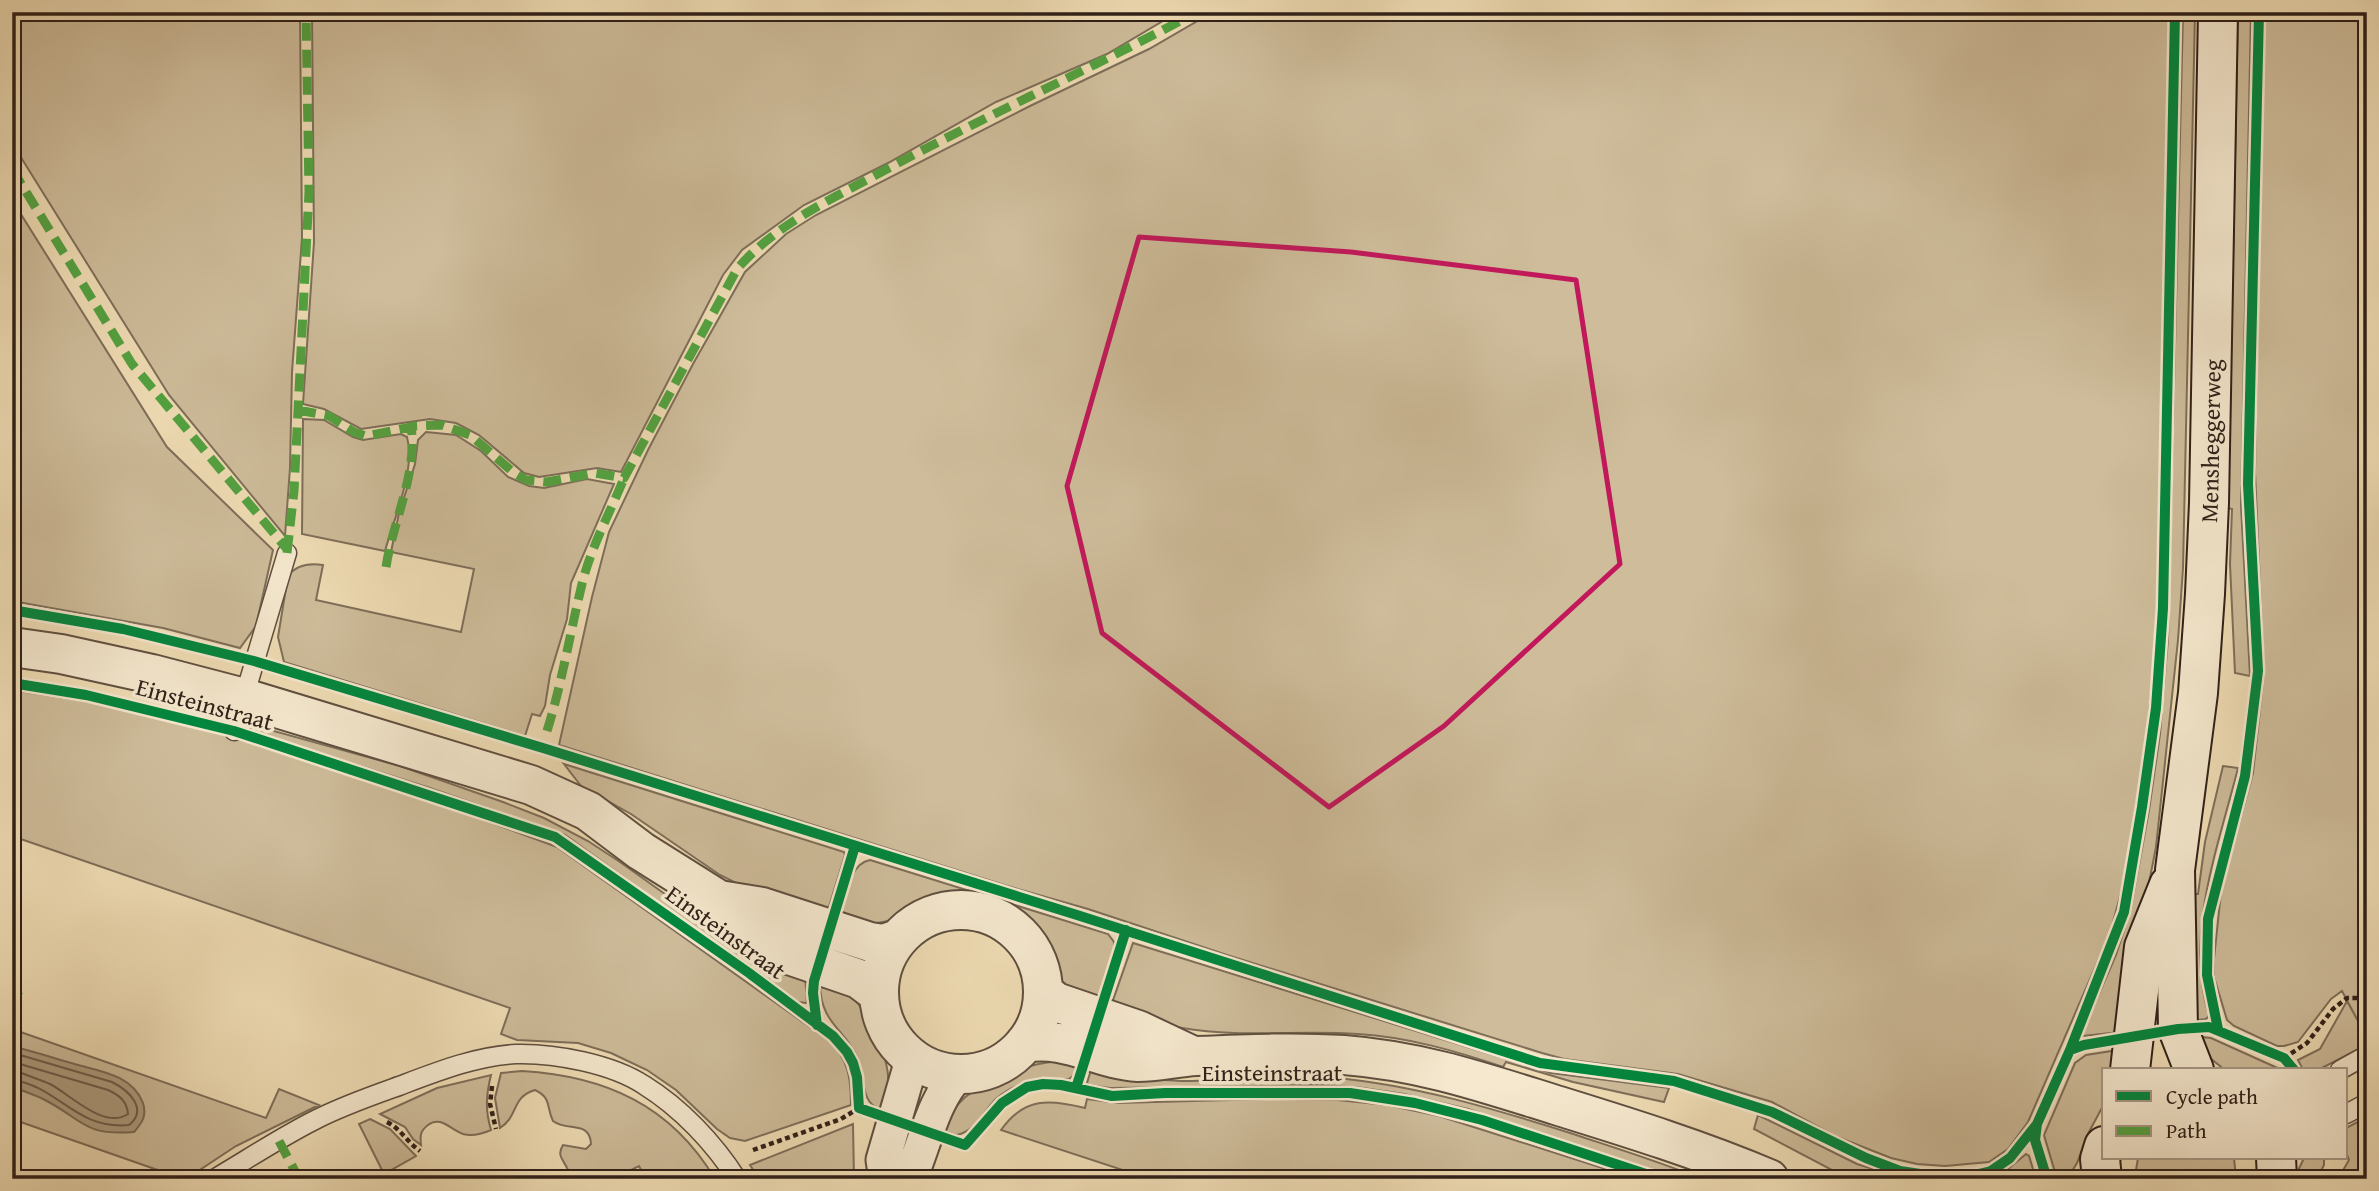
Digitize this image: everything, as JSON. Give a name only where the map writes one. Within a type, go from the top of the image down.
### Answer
[{"type":"street","name":"Mensheggerweg","points":[[2193,1068],[2178,1029],[2175,870],[2198,693],[2205,594],[2218,12]]},
{"type":"street","name":"Einsteinstraat","points":[[12,647],[152,674],[239,715],[531,785],[587,811],[641,851],[719,900],[743,932],[789,955],[859,979],[879,994]]},
{"type":"street","name":"Mensheggerweg","points":[[2130,1068],[2144,947],[2175,870]]},
{"type":"street","name":"Einsteinstraat","points":[[719,900],[762,907],[870,942],[884,944],[898,939]]},
{"type":"street","points":[[886,1179],[883,1160],[911,1067],[906,1053],[887,1026],[879,994],[884,965],[898,939],[912,926],[930,916],[970,910],[989,914],[1007,924],[1028,945],[1041,972],[1043,992],[1038,1019],[1025,1043],[1012,1056],[996,1066],[959,1074],[931,1068],[906,1053]]},
{"type":"street","name":"Einsteinstraat","points":[[1043,992],[1066,1007],[1138,1030],[1193,1056]]},
{"type":"street","name":"Einsteinstraat","points":[[1025,1043],[1042,1040],[1059,1042],[1140,1062],[1193,1056],[1294,1054],[1343,1055],[1399,1061],[1440,1069],[1655,1136],[1728,1161],[1769,1179]]},
{"type":"street","points":[[905,1179],[913,1171],[941,1096],[959,1074]]},
{"type":"street","points":[[2102,1152],[2102,1179]]},
{"type":"street","points":[[2276,1160],[2277,1179]]},
{"type":"lane","points":[[239,715],[287,553]]},
{"type":"lane","points":[[214,1179],[315,1120],[354,1102],[465,1063],[516,1054],[578,1060],[643,1083],[682,1114],[725,1160],[737,1179]]},
{"type":"lane","points":[[2344,1068],[2367,1055]]},
{"type":"lane","points":[[2348,1113],[2367,1104]]},
{"type":"path","points":[[2292,1068],[2278,1056],[2307,1043],[2333,1009],[2347,998],[2367,998]]},
{"type":"path","points":[[496,1129],[490,1104],[492,1085],[497,1072],[516,1054]]},
{"type":"path","points":[[725,1160],[841,1119],[859,1108],[896,1120]]},
{"type":"highlighted area","points":[[1139,237],[1351,252],[1576,280],[1620,564],[1444,726],[1329,807],[1102,633],[1067,486]]},
{"type":"shaded area","points":[[12,12],[300,12],[302,238],[292,372],[285,536],[169,395],[12,143]]},
{"type":"shaded area","points":[[312,12],[1178,12],[1107,54],[996,102],[888,163],[804,205],[742,250],[723,275],[621,472],[597,468],[539,477],[524,473],[479,435],[456,423],[430,419],[361,429],[324,409],[303,404],[314,242]]},
{"type":"shaded area","points":[[1213,12],[2170,12],[2160,554],[2156,641],[2146,744],[2125,878],[2110,933],[2028,1122],[2008,1149],[1989,1162],[1945,1166],[1917,1164],[1891,1158],[1835,1136],[1772,1102],[1678,1074],[1564,1059],[1542,1053],[559,745],[609,532],[648,450],[745,272],[786,234],[816,215],[1149,49]]},
{"type":"shaded area","points":[[2183,12],[2195,12],[2183,568],[2178,640],[2156,847],[2120,1032],[2083,1036],[2116,955],[2131,909],[2160,734],[2168,639]]},
{"type":"shaded area","points":[[2238,12],[2251,12],[2241,506],[2250,676],[2235,673],[2230,564],[2232,509],[2228,508]]},
{"type":"shaded area","points":[[2263,12],[2367,12],[2367,1045],[2322,1068],[2302,1068],[2298,1060],[2320,1049],[2347,1001],[2358,1021],[2342,991],[2331,999],[2298,1042],[2277,1046],[2227,1020],[2214,977],[2221,892],[2253,773],[2264,674],[2255,472]]},
{"type":"shaded area","points":[[12,200],[167,447],[273,550],[256,626],[240,648],[163,628],[12,601]]},
{"type":"shaded area","points":[[303,419],[324,420],[363,440],[401,434],[407,437],[409,464],[385,551],[302,534]]},
{"type":"shaded area","points":[[426,432],[456,435],[481,451],[508,477],[529,486],[544,488],[587,479],[614,484],[571,583],[567,619],[550,675],[545,706],[540,716],[532,714],[525,736],[284,662],[278,637],[288,576],[295,569],[308,565],[323,565],[316,600],[461,632],[474,569],[391,552],[399,513],[415,464],[418,440]]},
{"type":"shaded area","points":[[12,690],[91,702],[229,736],[468,814],[557,847],[828,1040],[845,1062],[851,1105],[745,1141],[730,1138],[676,1090],[647,1070],[611,1053],[578,1043],[517,1040],[501,1034],[510,1008],[12,836]]},
{"type":"shaded area","points":[[252,725],[400,766],[544,818],[588,841],[620,862],[728,939],[805,975],[807,1003],[798,1002],[565,835],[430,788],[250,731]]},
{"type":"shaded area","points":[[564,764],[844,852],[827,913],[746,888],[720,875],[631,814],[581,786]]},
{"type":"shaded area","points":[[2223,766],[2238,768],[2213,860],[2202,923],[2202,985],[2209,1016],[2191,1021],[2193,894],[2198,894],[2205,842]]},
{"type":"shaded area","points":[[870,860],[1108,934],[1115,949],[1099,1002],[1080,995],[1066,985],[1055,973],[1029,931],[1017,919],[992,904],[952,898],[933,902],[885,922],[864,922],[840,917],[852,875],[863,863]]},
{"type":"shaded area","points":[[1133,943],[1551,1073],[1669,1088],[1664,1102],[1573,1082],[1506,1062],[1503,1067],[1395,1038],[1336,1033],[1226,1033],[1164,1024],[1111,1006]]},
{"type":"shaded area","points":[[820,983],[850,996],[864,1012],[877,1036],[888,1074],[881,1110],[869,1101],[858,1059],[824,1008]]},
{"type":"shaded area","points":[[12,1029],[266,1118],[279,1089],[319,1105],[236,1146],[186,1179],[168,1179],[169,1174],[12,1119]]},
{"type":"shaded area","points":[[2211,1038],[2278,1068],[2222,1068],[2210,1058],[2197,1039]]},
{"type":"shaded area","points":[[2118,1050],[2119,1068],[2102,1068],[2102,1108],[2067,1179],[2057,1179],[2044,1135],[2075,1063],[2086,1055]]},
{"type":"shaded area","points":[[1063,1061],[1078,1065],[1069,1079],[1040,1080],[1013,1087],[996,1099],[968,1130],[956,1135],[944,1131],[958,1104],[979,1088],[1022,1069]]},
{"type":"shaded area","points":[[1091,1070],[1169,1080],[1316,1077],[1394,1086],[1510,1114],[1635,1154],[1702,1179],[1680,1179],[1468,1109],[1404,1094],[1316,1085],[1110,1088],[1089,1085],[1087,1083]]},
{"type":"shaded area","points":[[522,1071],[581,1080],[633,1099],[678,1132],[715,1179],[646,1179],[639,1166],[613,1179],[561,1179],[568,1170],[560,1155],[563,1145],[586,1149],[591,1144],[590,1137],[582,1129],[553,1121],[544,1096],[535,1090],[522,1097],[510,1118],[500,1128],[495,1098],[501,1073]]},
{"type":"shaded area","points":[[491,1075],[487,1102],[491,1130],[484,1133],[467,1135],[441,1122],[432,1122],[422,1132],[421,1145],[405,1127],[380,1114],[437,1088]]},
{"type":"shaded area","points":[[1087,1099],[1118,1103],[1337,1100],[1387,1105],[1439,1116],[1637,1179],[1150,1179],[1001,1130],[1019,1111],[1028,1106],[1049,1102],[1085,1108]]},
{"type":"shaded area","points":[[1758,1115],[1857,1164],[1906,1179],[1849,1179],[1754,1129]]},
{"type":"shaded area","points":[[2367,1117],[2367,1179],[2338,1179],[2349,1160],[2348,1127]]},
{"type":"shaded area","points":[[370,1119],[390,1129],[416,1156],[384,1174],[359,1124]]},
{"type":"shaded area","points":[[853,1124],[854,1179],[759,1179],[750,1165]]},
{"type":"shaded area","points":[[2026,1154],[2036,1179],[1990,1179],[2002,1174]]},
{"type":"shaded area","points":[[2138,1160],[2234,1160],[2236,1178],[2137,1179]]},
{"type":"shaded area","points":[[2303,1160],[2324,1160],[2317,1179],[2294,1179]]},
{"type":"water","points":[[19,1048],[123,1080],[138,1093],[143,1103],[144,1116],[141,1122],[134,1132],[117,1133],[93,1129],[43,1099],[12,1086],[12,1050]]},
{"type":"marked path","points":[[287,553],[294,491],[309,192],[306,12]]},
{"type":"marked path","points":[[298,410],[329,416],[354,432],[366,436],[416,426],[442,425],[470,435],[526,480],[547,482],[595,473],[624,478],[737,269],[770,238],[827,201],[887,169],[1197,12]]},
{"type":"marked path","points":[[12,169],[132,364],[287,549]]},
{"type":"marked path","points":[[386,567],[408,479],[411,427]]},
{"type":"marked path","points":[[547,731],[586,570],[624,478]]},
{"type":"marked path","points":[[12,1008],[21,985]]},
{"type":"marked path","points":[[279,1141],[299,1179]]},
{"type":"cycle path","points":[[2047,1179],[2035,1140],[2037,1124],[2070,1050],[2124,912],[2156,708],[2163,608],[2175,12]]},
{"type":"cycle path","points":[[2218,1029],[2207,975],[2208,919],[2245,776],[2258,671],[2248,484],[2259,12]]},
{"type":"cycle path","points":[[12,610],[123,629],[254,661],[543,748],[1540,1063],[1674,1081],[1772,1112],[1866,1158],[1900,1171],[1927,1175],[1974,1175],[1991,1171],[2010,1158],[2037,1124]]},
{"type":"cycle path","points":[[12,683],[86,695],[234,731],[555,837],[749,973],[833,1036],[853,1063],[857,1077],[859,1108],[965,1145],[1002,1103],[1027,1087],[1043,1084],[1112,1096],[1165,1093],[1350,1093],[1415,1103],[1482,1120],[1661,1179]]},
{"type":"cycle path","points":[[817,1025],[814,981],[855,846]]},
{"type":"cycle path","points":[[1076,1088],[1126,930]]},
{"type":"cycle path","points":[[2070,1050],[2084,1045],[2178,1029],[2209,1027],[2284,1058],[2292,1068]]}]
